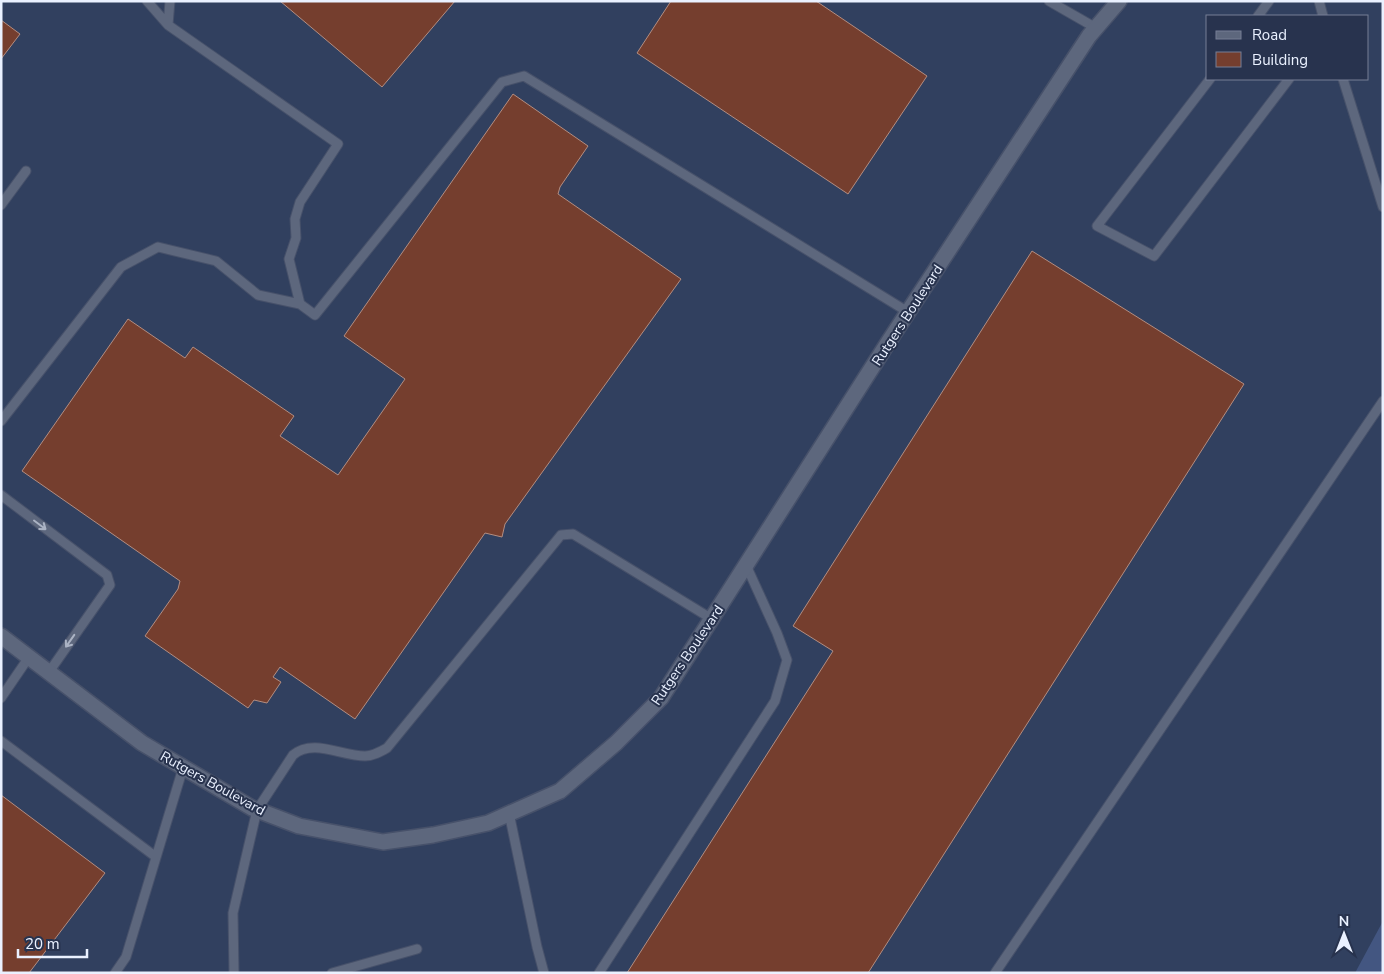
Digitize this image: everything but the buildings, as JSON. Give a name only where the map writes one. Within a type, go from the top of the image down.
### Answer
[{"type":"street","name":"Rutgers Boulevard","points":[[1,636],[142,743],[257,810],[299,826],[384,842],[433,835],[488,823],[560,791],[616,743],[661,698],[908,312],[1096,28],[1119,1]]},
{"type":"lane","points":[[147,1],[168,25],[338,144],[300,202],[295,219],[296,238],[289,259],[300,304]]},
{"type":"lane","points":[[168,25],[170,1]]},
{"type":"lane","points":[[1049,1],[1096,28]]},
{"type":"lane","points":[[1259,15],[1269,1]]},
{"type":"lane","points":[[1319,1],[1323,15]]},
{"type":"lane","points":[[1,420],[121,267],[158,247],[216,261],[258,295],[300,304],[315,316],[502,82],[524,76],[908,312]]},
{"type":"lane","points":[[1209,80],[1097,226],[1154,256],[1288,80]]},
{"type":"lane","points":[[1343,80],[1383,207]]},
{"type":"lane","points":[[1,205],[26,170]]},
{"type":"lane","points":[[995,973],[1383,402]]},
{"type":"lane","points":[[1,495],[106,576],[110,585],[49,672]]},
{"type":"lane","points":[[234,973],[233,913],[257,810],[293,755],[301,748],[313,747],[365,756],[387,748],[561,535],[573,534],[712,619]]},
{"type":"lane","points":[[599,973],[775,701],[787,660],[777,633],[746,565]]},
{"type":"lane","points":[[1,698],[29,657]]},
{"type":"lane","points":[[1,741],[156,857]]},
{"type":"lane","points":[[115,973],[126,957],[183,768]]},
{"type":"lane","points":[[509,813],[544,973]]},
{"type":"lane","points":[[332,973],[417,949]]},
{"type":"shaded area","points":[[1,1],[1383,1],[1383,973],[1,973]]},
{"type":"shaded area","points":[[1383,921],[1383,973],[1355,973]]}]
